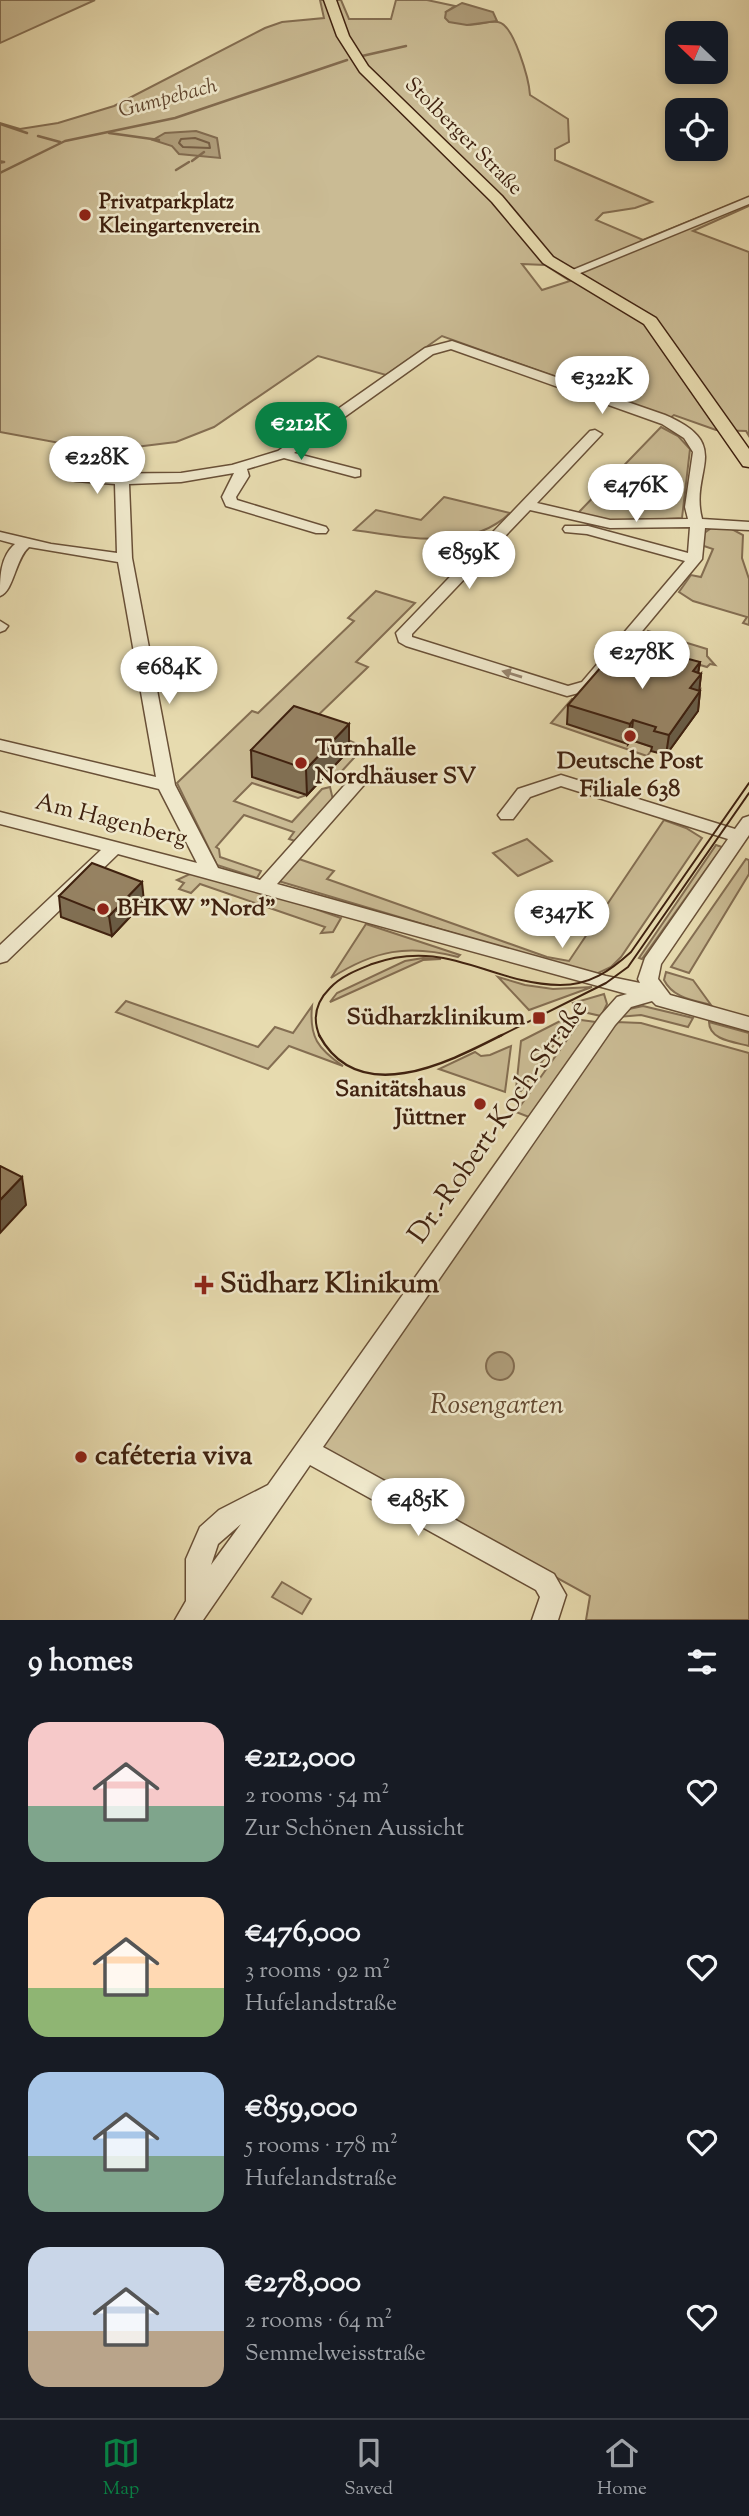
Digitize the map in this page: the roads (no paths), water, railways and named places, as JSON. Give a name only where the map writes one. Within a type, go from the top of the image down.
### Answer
[{"type":"main road","name":"Stolberger Straße","points":[[330,0],[336,23],[348,48],[364,69],[498,199],[548,260],[650,321],[749,462]]},
{"type":"street","points":[[569,274],[749,200]]},
{"type":"street","points":[[76,477],[122,482],[240,467],[283,454],[429,351],[452,345],[660,418],[680,428],[697,445],[700,452],[692,507],[698,541],[695,558],[588,686],[567,691],[412,643],[405,639],[404,633],[595,434]]},
{"type":"street","points":[[283,454],[355,473]]},
{"type":"street","points":[[240,467],[242,476],[229,497],[231,503],[321,530]]},
{"type":"street","points":[[122,482],[125,558],[166,785],[211,872]]},
{"type":"street","points":[[526,505],[610,524],[695,523],[749,526]]},
{"type":"street","points":[[570,529],[588,530],[695,558]]},
{"type":"street","points":[[0,536],[51,548],[125,558]]},
{"type":"street","points":[[0,591],[14,552],[26,542]]},
{"type":"street","name":"Am Hagenberg","points":[[0,745],[166,785]]},
{"type":"street","points":[[507,815],[524,793],[561,780],[746,827],[652,963],[648,979],[656,993]]},
{"type":"street","points":[[264,887],[356,782]]},
{"type":"street","name":"Am Hagenberg","points":[[0,818],[211,872],[606,983],[656,993],[663,1000],[749,1024]]},
{"type":"street","points":[[0,956],[114,848]]},
{"type":"street","name":"Dr.-Robert-Koch-Straße","points":[[193,1612],[200,1556],[211,1536],[228,1517],[276,1493],[608,1020],[624,1002],[656,993]]},
{"type":"street","points":[[307,1451],[545,1582],[553,1595],[545,1620]]},
{"type":"water","points":[[462,3],[493,12],[497,21],[467,25],[449,22],[445,18],[446,12]]},
{"type":"water","points":[[196,131],[217,138],[220,158],[179,154],[172,146],[153,140],[165,133]]},
{"type":"water","points":[[500,1352],[510,1356],[514,1366],[510,1376],[500,1380],[490,1376],[486,1366],[490,1356]]},
{"type":"waterway","name":"Gumpebach","points":[[362,56],[406,46]]},
{"type":"waterway","name":"Gumpebach","points":[[0,173],[65,141],[175,118],[347,60]]},
{"type":"waterway","points":[[0,124],[27,133]]},
{"type":"waterway","points":[[109,133],[159,140]]},
{"type":"waterway","points":[[38,136],[60,142]]},
{"type":"waterway","points":[[192,161],[204,152]]},
{"type":"waterway","points":[[176,170],[189,162]]},
{"type":"tram line","points":[[320,1036],[316,1024],[317,1011],[321,999],[330,988],[355,971],[399,957],[446,959],[512,978],[560,985],[581,983],[607,971],[631,952],[749,783]]},
{"type":"tram line","points":[[502,1035],[606,983],[628,967],[749,793]]},
{"type":"tram line","points":[[320,1036],[336,1057],[357,1070],[381,1075],[406,1073],[431,1066],[457,1057],[502,1035]]},
{"type":"tram line","points":[[498,1037],[502,1035]]},
{"type":"place","name":"Privatparkplatz Kleingartenverein","points":[[85,215]]},
{"type":"place","name":"Deutsche Post Filiale 638","points":[[630,736]]},
{"type":"place","name":"Turnhalle Nordhäuser SV","points":[[301,763]]},
{"type":"place","name":"BHKW \"Nord\"","points":[[103,909]]},
{"type":"place","name":"Südharzklinikum","points":[[539,1018]]},
{"type":"place","name":"Sanitätshaus Jüttner","points":[[480,1104]]},
{"type":"place","name":"Südharz Klinikum","points":[[204,1285]]},
{"type":"place","name":"caféteria viva","points":[[81,1457]]},
{"type":"park label","name":"Rosengarten","points":[[497,1406]]}]
